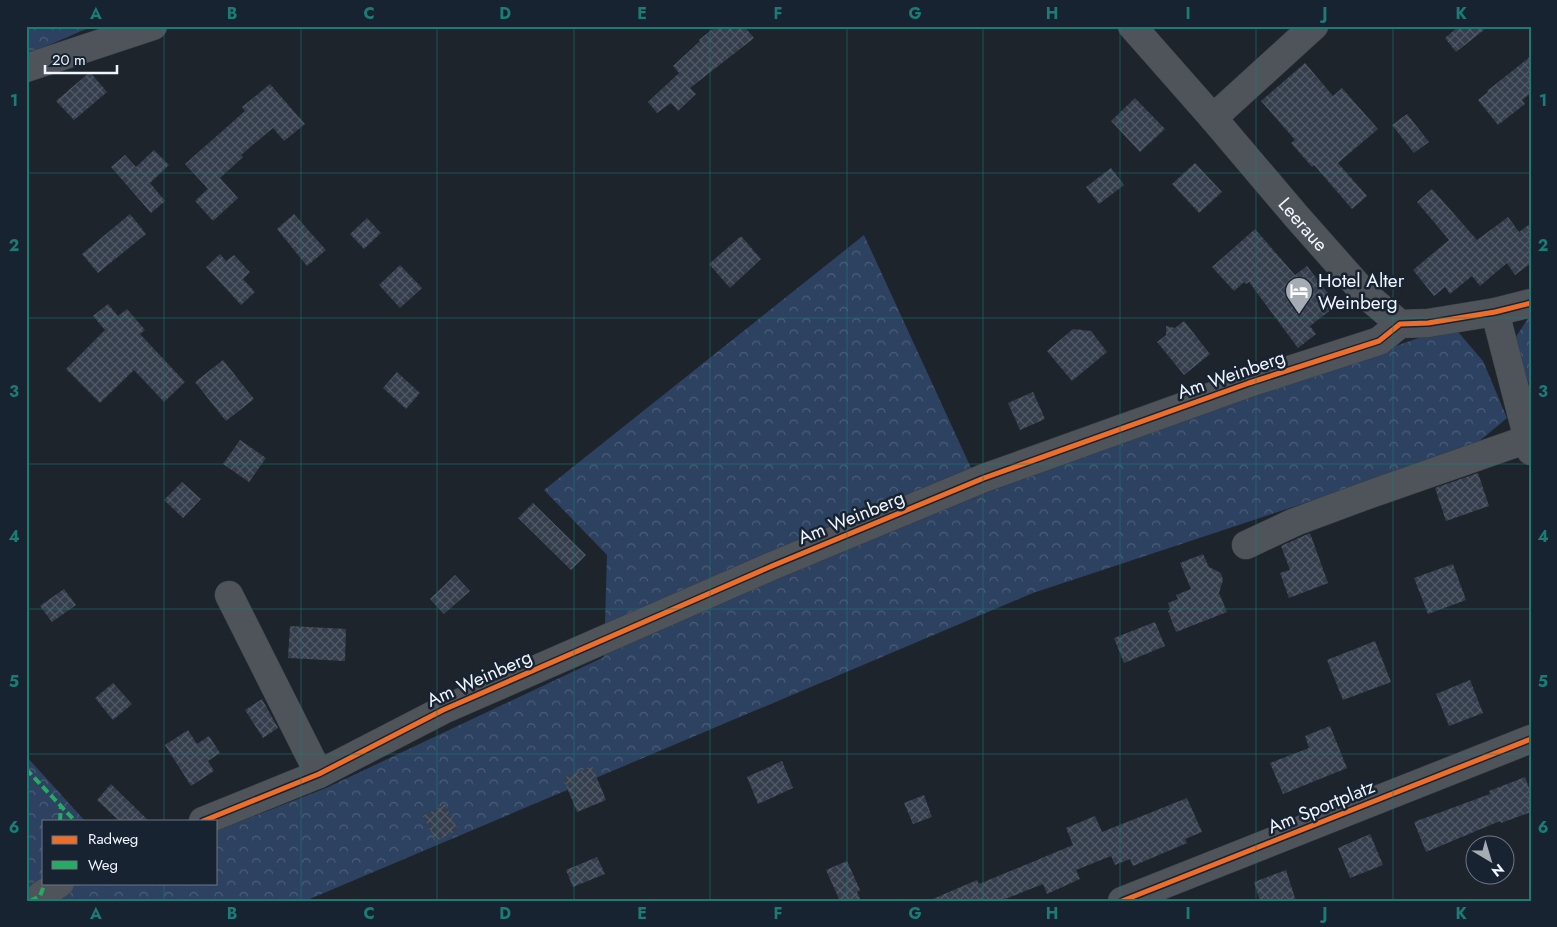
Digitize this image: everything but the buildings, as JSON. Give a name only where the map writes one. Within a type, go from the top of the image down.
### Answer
[{"type":"street","points":[[26,68],[153,26]]},
{"type":"street","name":"Leeraue","points":[[1132,26],[1367,296],[1400,324]]},
{"type":"street","points":[[1213,118],[1314,26]]},
{"type":"street","points":[[1400,324],[1428,323],[1495,312],[1531,302]]},
{"type":"street","points":[[1246,544],[1347,502],[1529,445],[1495,312]]},
{"type":"street","name":"Am Weinberg","points":[[205,820],[319,774],[443,710],[772,566],[984,478],[1249,383],[1379,341],[1400,324]]},
{"type":"street","points":[[229,595],[319,774]]},
{"type":"street","name":"Am Sportplatz","points":[[1122,901],[1531,739]]},
{"type":"street","points":[[38,901],[40,896],[58,884]]},
{"type":"green space","points":[[26,26],[93,26],[26,55]]},
{"type":"green space","points":[[864,235],[983,494],[1134,437],[1453,326],[1483,361],[1507,418],[1471,448],[1033,593],[305,901],[26,901],[26,756],[84,820],[42,820],[42,884],[218,884],[218,830],[326,788],[604,657],[607,555],[544,490]]},
{"type":"green space","points":[[1531,317],[1531,390],[1514,340],[1528,318]]},
{"type":"marked path","points":[[26,769],[74,820]]},
{"type":"marked path","points":[[60,820],[61,806]]},
{"type":"marked path","points":[[30,901],[40,896],[45,884]]},
{"type":"cycle path","points":[[205,820],[319,774],[443,710],[772,566],[984,478],[1249,383],[1379,341],[1400,324],[1428,323],[1495,312],[1531,303]]},
{"type":"cycle path","points":[[1122,901],[1531,739]]},
{"type":"place","name":"Hotel Alter Weinberg","points":[[1299,315]]}]
